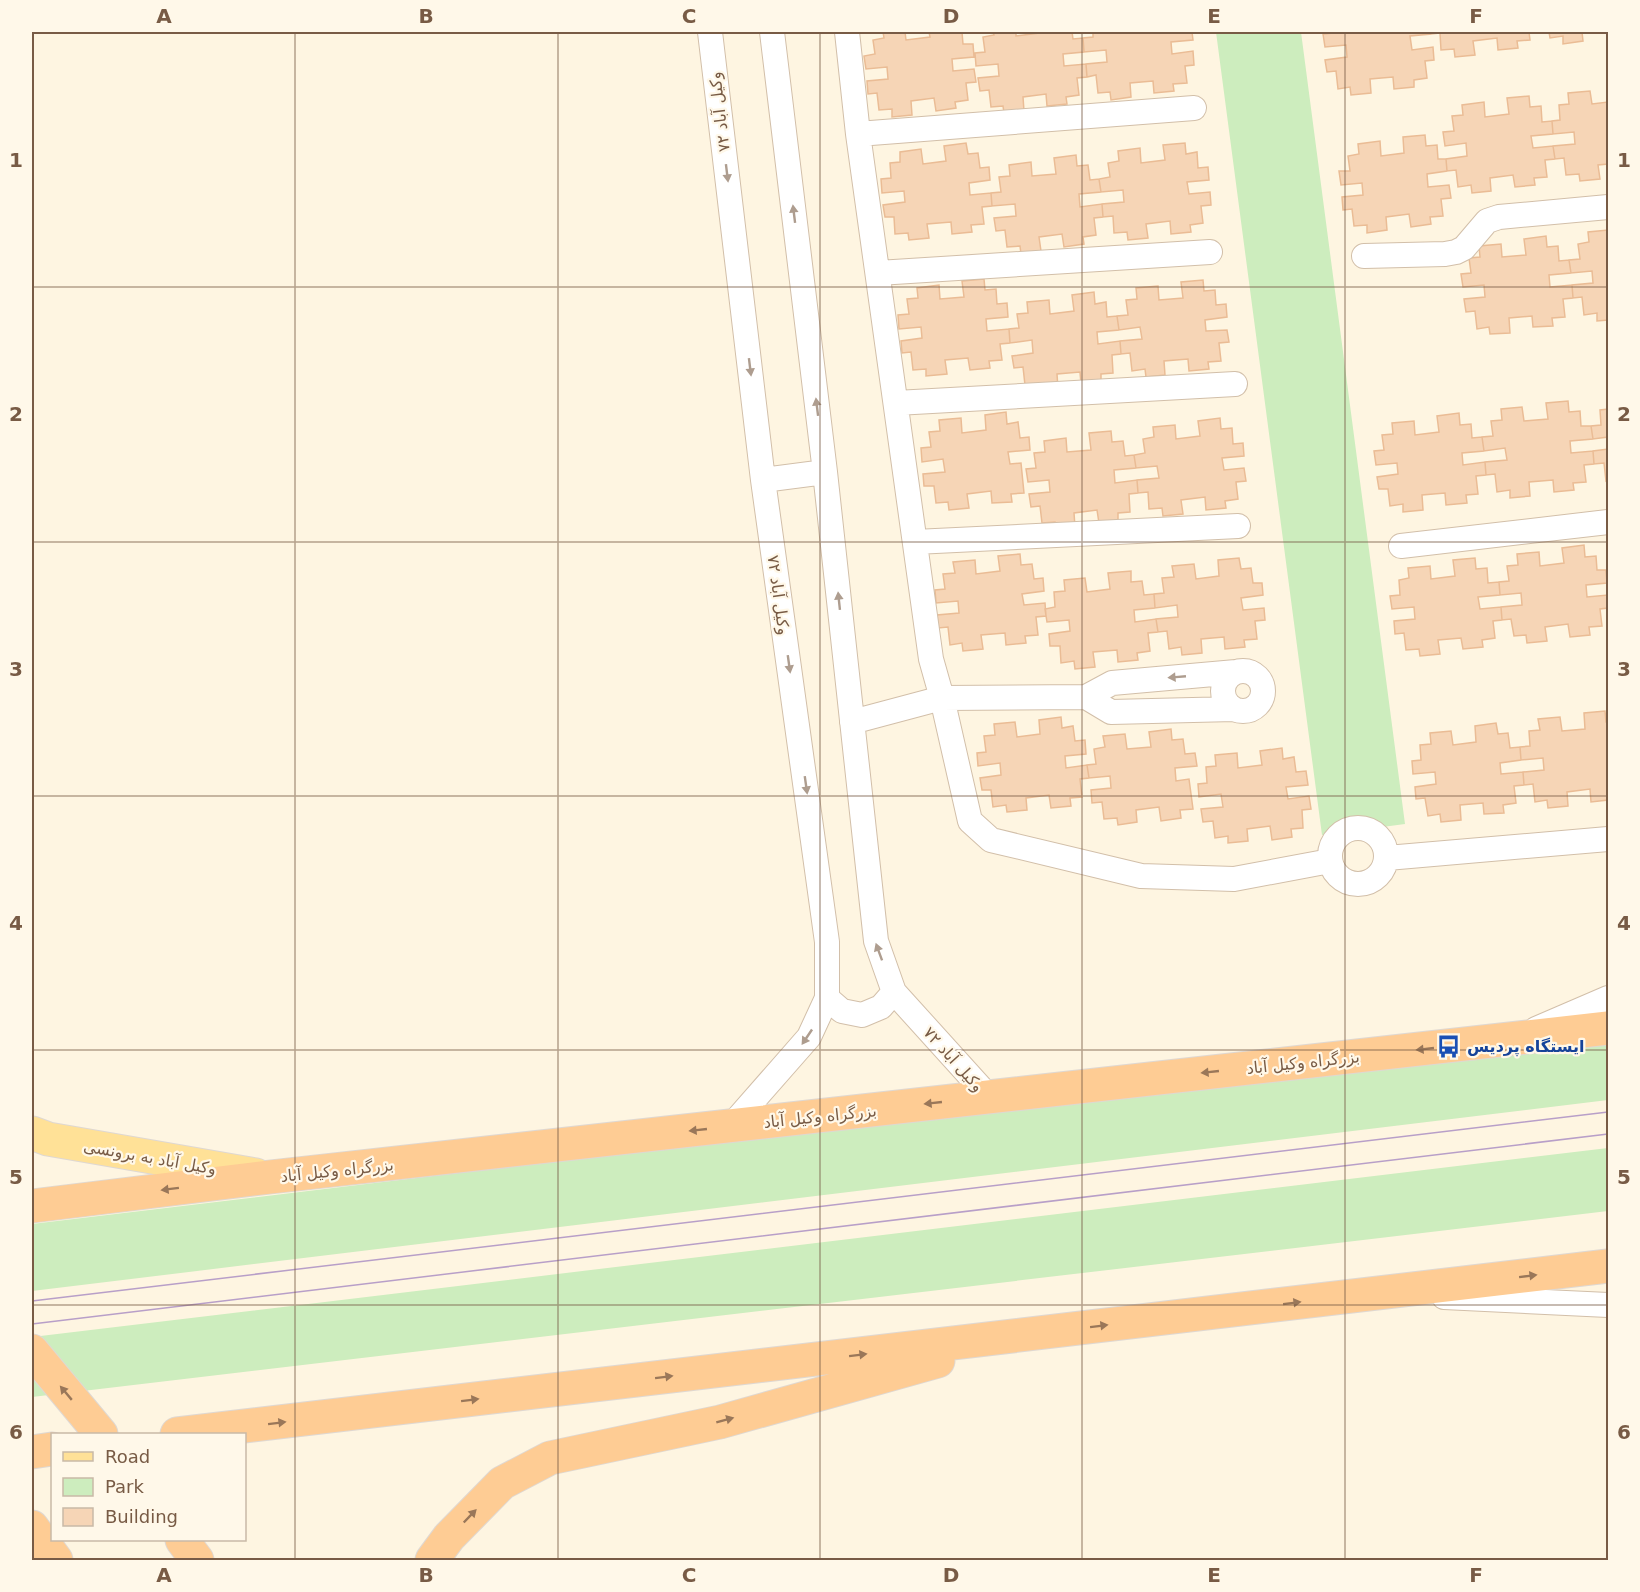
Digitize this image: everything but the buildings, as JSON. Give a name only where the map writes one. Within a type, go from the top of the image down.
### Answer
[{"type":"highway","name":"بزرگراه وکیل آباد","points":[[32,1206],[270,1177],[1608,1028]]},
{"type":"highway","points":[[186,1433],[1608,1266]]},
{"type":"highway","points":[[432,1560],[449,1537],[502,1483],[550,1458],[720,1422],[1041,1333]]},
{"type":"highway","points":[[32,1351],[100,1433]]},
{"type":"highway","points":[[32,1452],[51,1449]]},
{"type":"highway","points":[[32,1527],[56,1560]]},
{"type":"highway","points":[[183,1541],[197,1560]]},
{"type":"main road","name":"وکیل آباد به برونسی","points":[[32,1133],[48,1139],[270,1177]]},
{"type":"street","name":"۷۲ وکیل آباد","points":[[710,32],[763,480],[827,942],[826,998],[809,1036],[731,1126]]},
{"type":"street","name":"۷۲ وکیل آباد","points":[[772,32],[825,472],[876,941],[894,992],[988,1097]]},
{"type":"street","points":[[847,32],[858,134],[931,659],[970,821],[991,840],[1141,876],[1234,879],[1330,861]]},
{"type":"street","points":[[858,134],[1194,108]]},
{"type":"street","points":[[1364,256],[1456,252],[1464,248],[1487,221],[1499,217],[1608,207]]},
{"type":"street","points":[[878,273],[1210,252]]},
{"type":"street","points":[[896,403],[1235,384]]},
{"type":"street","points":[[763,480],[825,472]]},
{"type":"street","points":[[1401,546],[1608,522]]},
{"type":"street","points":[[915,542],[1238,526]]},
{"type":"street","points":[[852,722],[942,698],[1086,696],[1112,682],[1247,670],[1257,676],[1263,686],[1263,697],[1256,707],[1245,711],[1234,709],[1111,712],[1086,696]]},
{"type":"street","points":[[1358,827],[1370,830],[1378,836],[1386,848],[1388,858],[1386,866],[1377,878],[1368,884],[1356,885],[1347,883],[1334,873],[1330,852],[1334,840],[1346,830],[1358,827]]},
{"type":"street","points":[[1388,858],[1608,839]]},
{"type":"street","points":[[826,998],[842,1011],[862,1015],[881,1007],[894,992]]},
{"type":"street","points":[[1515,1038],[1608,998]]},
{"type":"street","points":[[1378,1293],[1608,1305]]},
{"type":"green space","points":[[1216,32],[1301,32],[1405,824],[1322,835]]},
{"type":"green space","points":[[1608,1035],[1608,1100],[32,1291],[32,1224]]},
{"type":"green space","points":[[1608,1148],[1608,1211],[32,1397],[32,1337]]},
{"type":"tram line","points":[[32,1301],[1608,1112]]},
{"type":"tram line","points":[[32,1324],[1608,1134]]},
{"type":"place","name":"ایستگاه پردیس","points":[[1449,1046]]}]
